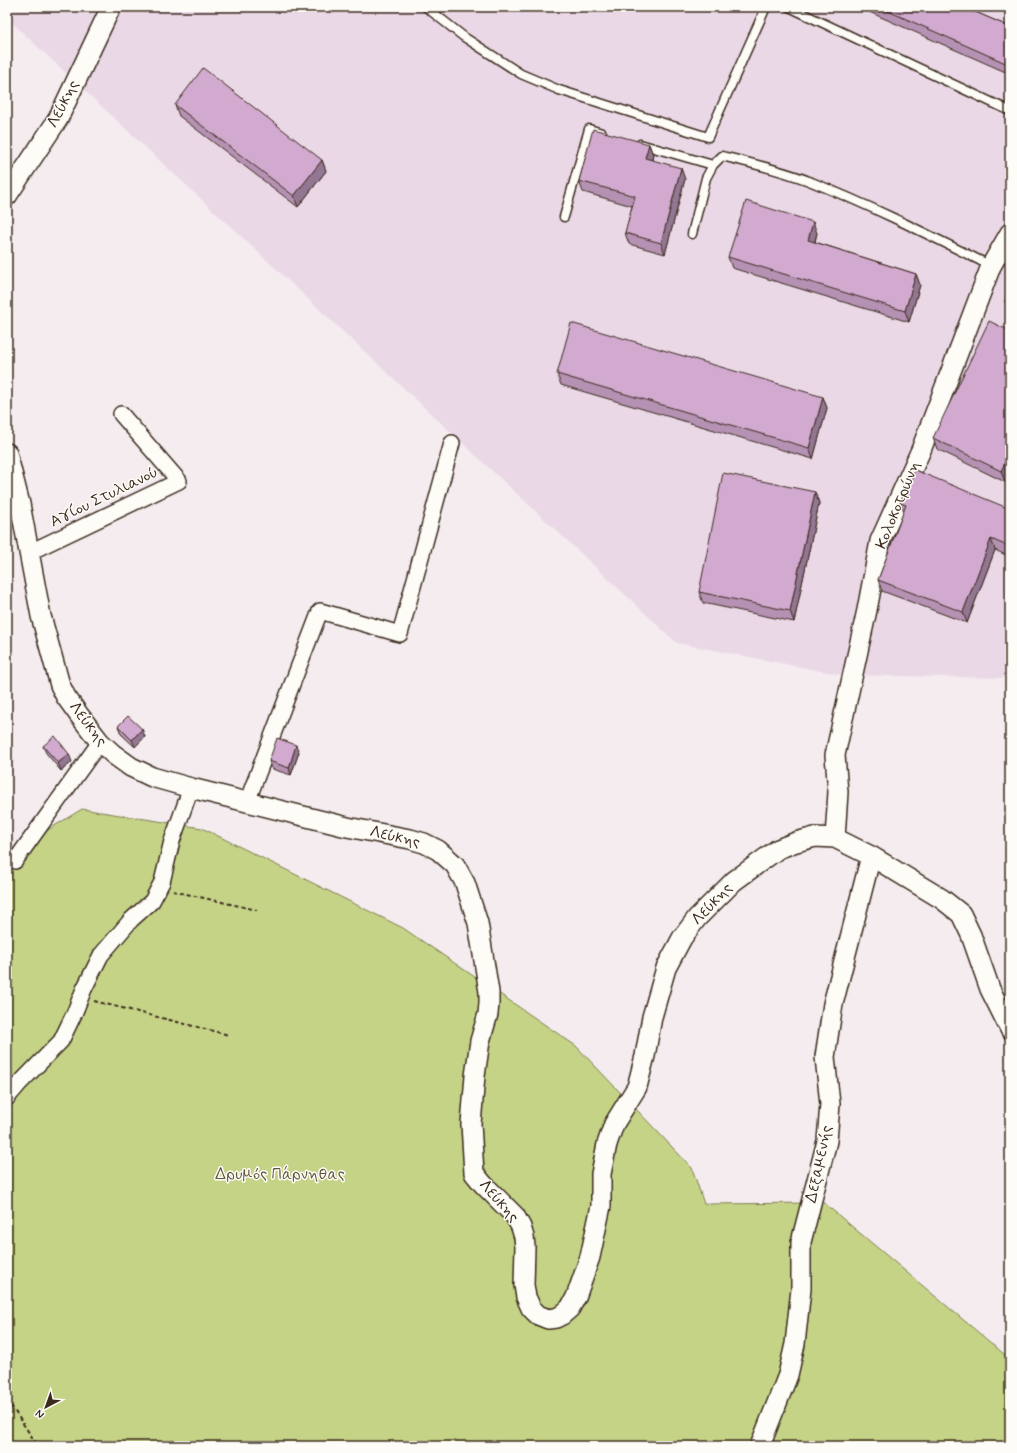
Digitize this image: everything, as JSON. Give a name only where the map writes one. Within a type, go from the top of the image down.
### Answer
[{"type":"street","name":"Λεύκης","points":[[7,196],[58,119],[111,7]]},
{"type":"street","name":"Κολοκοτρώνη","points":[[835,838],[838,792],[835,754],[867,610],[880,541],[921,450],[991,266],[1010,233]]},
{"type":"street","name":"Αγίου Στυλιανού","points":[[30,552],[179,481],[121,414]]},
{"type":"street","points":[[247,802],[320,611],[400,634],[452,443]]},
{"type":"street","name":"Λεύκης","points":[[7,453],[20,504],[41,616],[60,685],[70,703],[100,742],[113,754],[131,767],[152,777],[347,827],[410,838],[438,850],[455,865],[465,883],[478,923],[489,992],[488,1014],[480,1041],[475,1076],[471,1124],[474,1173],[515,1216],[521,1227],[525,1247],[524,1285],[526,1298],[531,1308],[538,1315],[548,1319],[556,1318],[570,1308],[576,1297],[590,1257],[601,1206],[601,1174],[607,1144],[614,1124],[637,1087],[652,1017],[666,968],[682,938],[697,918],[734,881],[778,849],[815,837],[835,838],[871,856],[942,899],[961,914],[971,935],[990,989],[1010,1029]]},
{"type":"street","points":[[16,861],[100,742]]},
{"type":"street","points":[[7,1098],[61,1041],[101,955],[131,920],[152,901],[162,882],[172,841],[191,788]]},
{"type":"street","name":"Δεξαμενής","points":[[760,1446],[788,1375],[795,1344],[801,1289],[801,1242],[827,1141],[830,1104],[825,1057],[832,1004],[871,856]]},
{"type":"lane","points":[[426,7],[464,37],[521,74],[559,90],[708,136],[766,7]]},
{"type":"lane","points":[[789,7],[1010,111]]},
{"type":"lane","points":[[564,217],[589,129],[611,135]]},
{"type":"lane","points":[[632,142],[713,165]]},
{"type":"lane","points":[[692,234],[706,178],[713,165],[722,156],[772,169],[809,181],[898,220],[991,266]]},
{"type":"path","points":[[159,888],[257,910]]},
{"type":"path","points":[[81,998],[229,1035]]},
{"type":"path","points":[[7,1400],[38,1446]]},
{"type":"shaded area","points":[[7,7],[1010,7],[1009,678],[842,675],[677,643],[7,18]]},
{"type":"green space","name":"Δρυμός Πάρνηθας","points":[[82,809],[202,828],[403,928],[576,1046],[692,1168],[704,1204],[824,1203],[1010,1359],[1010,1446],[7,1446],[7,855]]},
{"type":"building","points":[[879,7],[964,7],[1010,27],[1010,65]]},
{"type":"building","points":[[203,68],[322,160],[294,196],[175,105]]},
{"type":"building","points":[[593,129],[649,144],[645,158],[681,168],[661,243],[625,233],[635,196],[579,181]]},
{"type":"building","points":[[746,201],[813,222],[808,240],[916,274],[905,311],[728,257]]},
{"type":"building","points":[[1010,292],[1010,304],[1005,301]]},
{"type":"building","points":[[989,321],[1010,331],[1010,453],[1001,471],[933,438]]},
{"type":"building","points":[[571,323],[823,397],[809,448],[557,374]]},
{"type":"building","points":[[915,470],[1010,509],[1010,547],[991,539],[963,612],[878,580],[906,505],[900,503]]},
{"type":"building","points":[[723,473],[815,492],[790,611],[699,592]]},
{"type":"building","points":[[128,716],[142,729],[132,740],[118,726]]},
{"type":"building","points":[[55,736],[69,754],[58,763],[43,746]]},
{"type":"building","points":[[277,738],[296,745],[289,768],[269,761]]}]
